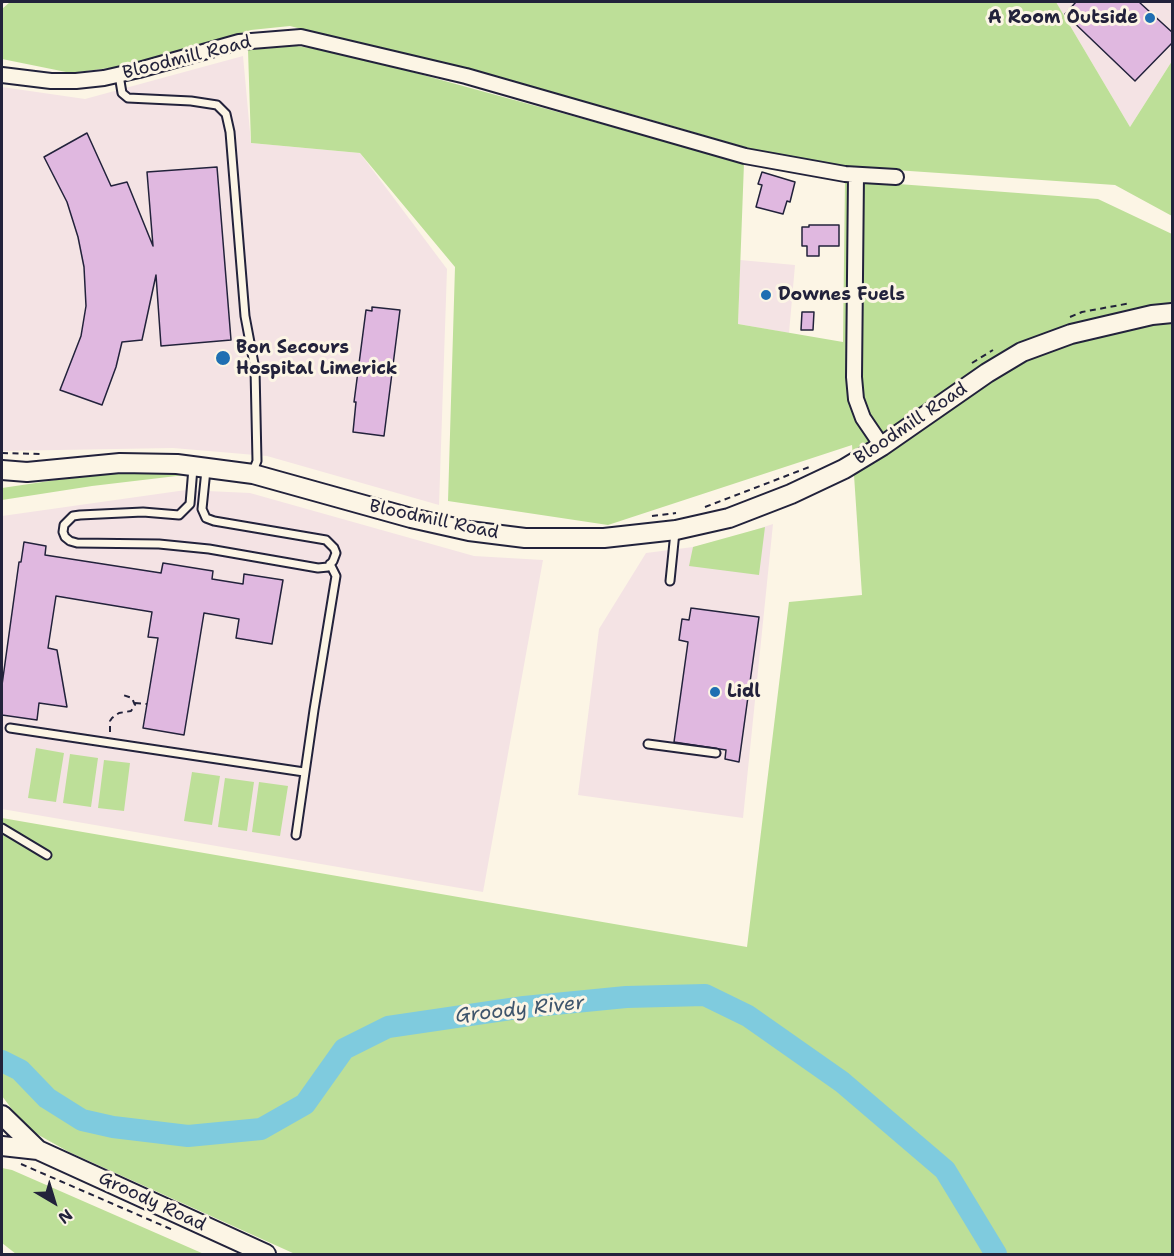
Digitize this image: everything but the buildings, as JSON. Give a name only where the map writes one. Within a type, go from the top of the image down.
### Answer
[{"type":"street","name":"Bloodmill Road","points":[[2,75],[27,80],[76,81],[119,75],[239,42],[301,37],[466,76],[745,156],[856,175],[896,177]]},
{"type":"street","points":[[856,175],[854,377],[856,399],[862,418],[882,446]]},
{"type":"street","name":"Bloodmill Road","points":[[4,472],[120,463],[200,467],[252,474],[411,518],[469,531],[525,538],[604,538],[676,530],[729,518],[791,494],[844,469],[1022,352],[1071,334],[1152,315],[1173,313]]},
{"type":"street","points":[[2,1115],[38,1150]]},
{"type":"street","points":[[2,1146],[38,1150]]},
{"type":"street","name":"Groody Road","points":[[38,1150],[266,1254]]},
{"type":"lane","points":[[119,75],[122,93],[128,98],[191,101],[218,105],[226,114],[232,156],[245,316],[255,369],[257,461],[252,474]]},
{"type":"lane","points":[[200,467],[202,509],[206,518],[326,540],[336,553],[330,564],[318,568],[209,549],[159,544],[77,543],[65,537],[64,525],[73,516],[143,512],[179,515],[190,504],[200,467]]},
{"type":"lane","points":[[670,581],[676,530]]},
{"type":"lane","points":[[296,836],[304,772],[336,576],[330,564]]},
{"type":"lane","points":[[10,728],[304,772]]},
{"type":"lane","points":[[648,744],[716,753]]},
{"type":"lane","points":[[2,828],[47,855]]},
{"type":"path","points":[[1061,321],[1082,312],[1136,302]]},
{"type":"path","points":[[967,367],[996,349]]},
{"type":"path","points":[[2,453],[49,454]]},
{"type":"path","points":[[705,507],[811,466]]},
{"type":"path","points":[[647,516],[682,512]]},
{"type":"path","points":[[120,694],[129,695],[135,703],[147,704]]},
{"type":"path","points":[[96,741],[97,737],[110,734],[112,718],[119,713],[130,711],[135,703]]},
{"type":"path","points":[[20,1164],[176,1231]]},
{"type":"shaded area","points":[[1056,2],[1172,2],[1172,61],[1130,127]]},
{"type":"shaded area","name":"Bon Secours Hospital Limerick","points":[[243,56],[251,143],[360,153],[447,269],[439,505],[267,456],[173,448],[2,451],[2,87],[85,99]]},
{"type":"shaded area","name":"Downes Fuels","points":[[740,260],[795,265],[789,333],[738,324]]},
{"type":"shaded area","points":[[186,490],[250,493],[474,556],[543,560],[483,892],[2,809],[2,516]]},
{"type":"shaded area","points":[[773,524],[743,818],[578,795],[599,629],[646,553],[693,547]]},
{"type":"green space","points":[[10,2],[1056,2],[1130,127],[1172,61],[1172,216],[1115,185],[851,167],[748,148],[624,112],[290,26],[251,30],[132,65],[71,73],[2,59],[2,9]]},
{"type":"green space","points":[[296,46],[339,52],[744,163],[738,324],[843,342],[845,180],[1098,199],[1172,234],[1172,1254],[295,1254],[69,1152],[26,1128],[2,1096],[2,818],[747,947],[789,602],[862,595],[852,445],[608,525],[448,501],[455,267],[360,153],[251,143],[248,50]]},
{"type":"green space","points":[[117,471],[182,473],[185,475],[2,500],[2,488]]},
{"type":"green space","points":[[765,527],[759,575],[689,566],[693,547]]},
{"type":"green space","points":[[36,748],[64,753],[56,802],[28,798]]},
{"type":"green space","points":[[70,754],[98,758],[91,807],[63,803]]},
{"type":"green space","points":[[104,760],[130,763],[124,811],[98,808]]},
{"type":"green space","points":[[192,772],[220,776],[212,825],[184,821]]},
{"type":"green space","points":[[225,778],[254,782],[247,831],[218,827]]},
{"type":"green space","points":[[259,782],[288,786],[280,836],[252,832]]},
{"type":"green space","points":[[2,1168],[12,1170],[204,1254],[16,1254],[2,1243]]},
{"type":"waterway","name":"Groody River","points":[[2,1061],[20,1070],[47,1098],[82,1120],[113,1127],[188,1136],[261,1129],[305,1104],[344,1049],[388,1027],[524,1007],[626,997],[705,995],[748,1016],[842,1082],[945,1170],[996,1254]]},
{"type":"place","name":"A Room Outside","points":[[1150,18]]},
{"type":"place","name":"Downes Fuels","points":[[766,295]]},
{"type":"place","name":"Bon Secours Hospital Limerick","points":[[223,358]]},
{"type":"place","name":"Lidl","points":[[715,692]]}]
